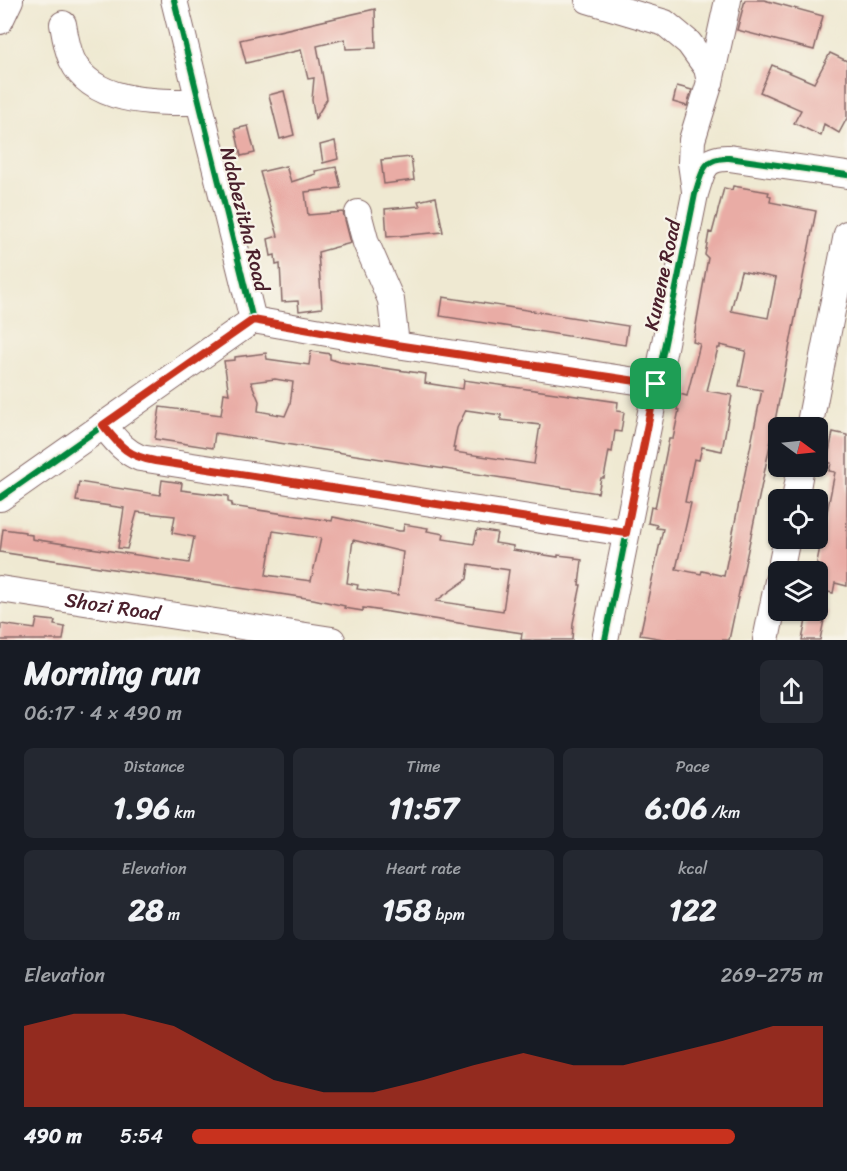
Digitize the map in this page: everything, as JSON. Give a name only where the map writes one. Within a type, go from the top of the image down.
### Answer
[{"type":"street","points":[[0,21],[10,0]]},
{"type":"street","name":"Ndabezitha Road","points":[[0,498],[253,320],[174,0]]},
{"type":"street","points":[[588,0],[665,23],[689,43],[700,57],[707,68],[710,82]]},
{"type":"street","points":[[695,194],[691,163],[692,140],[710,82],[728,0]]},
{"type":"street","points":[[63,24],[73,61],[89,81],[121,96],[199,102]]},
{"type":"street","name":"Kunene Road","points":[[605,640],[695,194],[703,170],[710,161],[717,158],[760,161],[847,175]]},
{"type":"street","points":[[358,213],[366,243],[391,300],[396,345]]},
{"type":"street","points":[[811,417],[847,234]]},
{"type":"street","points":[[253,320],[396,345],[656,384]]},
{"type":"street","points":[[103,425],[120,445],[129,453],[140,458],[626,533]]},
{"type":"street","name":"Shozi Road","points":[[0,589],[332,640]]},
{"type":"street","points":[[766,640],[770,621]]},
{"type":"building","points":[[745,0],[764,0],[823,16],[814,50],[737,30]]},
{"type":"building","points":[[375,9],[376,48],[346,49],[345,39],[317,46],[327,99],[315,119],[312,100],[314,78],[308,79],[301,50],[246,63],[240,40]]},
{"type":"building","points":[[830,53],[847,61],[847,118],[839,133],[824,124],[821,136],[794,123],[801,110],[760,92],[772,65],[814,83]]},
{"type":"building","points":[[677,86],[692,90],[687,106],[673,102]]},
{"type":"building","points":[[284,91],[294,135],[280,139],[269,95]]},
{"type":"building","points":[[248,126],[255,153],[241,156],[235,129]]},
{"type":"building","points":[[335,141],[338,159],[323,163],[320,145]]},
{"type":"building","points":[[411,157],[414,180],[384,184],[381,160]]},
{"type":"building","points":[[286,166],[291,182],[316,174],[315,171],[336,167],[341,188],[305,192],[308,215],[343,212],[351,243],[318,252],[322,308],[299,311],[298,301],[282,302],[280,264],[276,265],[275,255],[271,256],[268,239],[278,236],[260,172]]},
{"type":"building","points":[[733,186],[769,192],[770,202],[816,211],[776,417],[768,417],[768,455],[729,640],[669,640],[640,635],[663,529],[648,523],[651,507],[655,508],[669,439],[673,439],[680,394],[687,396],[700,344],[693,342],[708,258],[705,255],[709,232],[712,233],[724,188],[732,190]],"holes":[[[741,271],[776,278],[768,318],[731,311]],[[720,345],[746,351],[739,386],[762,390],[724,576],[676,569],[691,503],[685,502],[694,459],[699,460],[702,447],[722,451],[732,395],[707,391],[718,348]]]},
{"type":"building","points":[[436,197],[443,232],[387,237],[385,209],[420,206],[418,201]]},
{"type":"building","points":[[443,297],[628,326],[625,345],[440,316]]},
{"type":"building","points":[[311,351],[330,354],[330,359],[340,362],[426,374],[425,383],[463,389],[464,380],[618,402],[617,411],[624,412],[621,432],[615,431],[612,452],[609,451],[604,478],[601,478],[598,493],[215,433],[213,448],[155,439],[160,407],[221,415],[224,393],[229,394],[224,361],[235,360],[235,357],[266,353],[267,359],[309,365]],"holes":[[[275,379],[293,382],[290,404],[285,416],[258,411],[259,401],[251,382]],[[466,410],[501,415],[501,420],[540,425],[534,464],[454,452],[457,428]]]},
{"type":"building","points":[[833,432],[847,435],[847,586],[835,583],[833,593],[828,592],[828,561],[817,561],[820,549],[828,549],[828,507],[835,472],[829,471],[831,463],[828,462]]},
{"type":"building","points":[[162,480],[182,483],[181,490],[228,496],[228,502],[232,503],[231,506],[332,521],[333,517],[399,531],[403,531],[404,524],[428,528],[427,531],[444,534],[443,539],[474,544],[477,530],[497,533],[495,543],[513,546],[513,550],[558,557],[558,555],[575,557],[575,559],[582,560],[579,585],[581,585],[572,640],[521,640],[522,633],[363,608],[363,611],[313,599],[0,552],[3,529],[25,532],[25,534],[32,535],[32,539],[189,563],[194,537],[172,533],[175,516],[137,512],[127,549],[118,548],[124,508],[76,501],[79,482],[160,495]],"holes":[[[273,531],[321,538],[311,581],[266,575]],[[353,540],[403,552],[398,595],[357,589],[358,585],[347,583]],[[469,564],[509,570],[503,611],[436,601],[467,579]]]},
{"type":"building","points":[[37,619],[55,621],[54,625],[65,627],[63,640],[0,640],[1,624],[35,629]]},
{"type":"building","points":[[806,621],[824,621],[820,640],[802,640]]},
{"type":"cycle path","points":[[0,498],[253,320],[174,0]]},
{"type":"cycle path","points":[[605,640],[695,194],[705,167],[714,160],[729,158],[847,175]]},
{"type":"route","points":[[253,320],[396,345],[656,384],[626,533],[140,458],[129,453],[120,445],[103,425],[253,320]]}]
